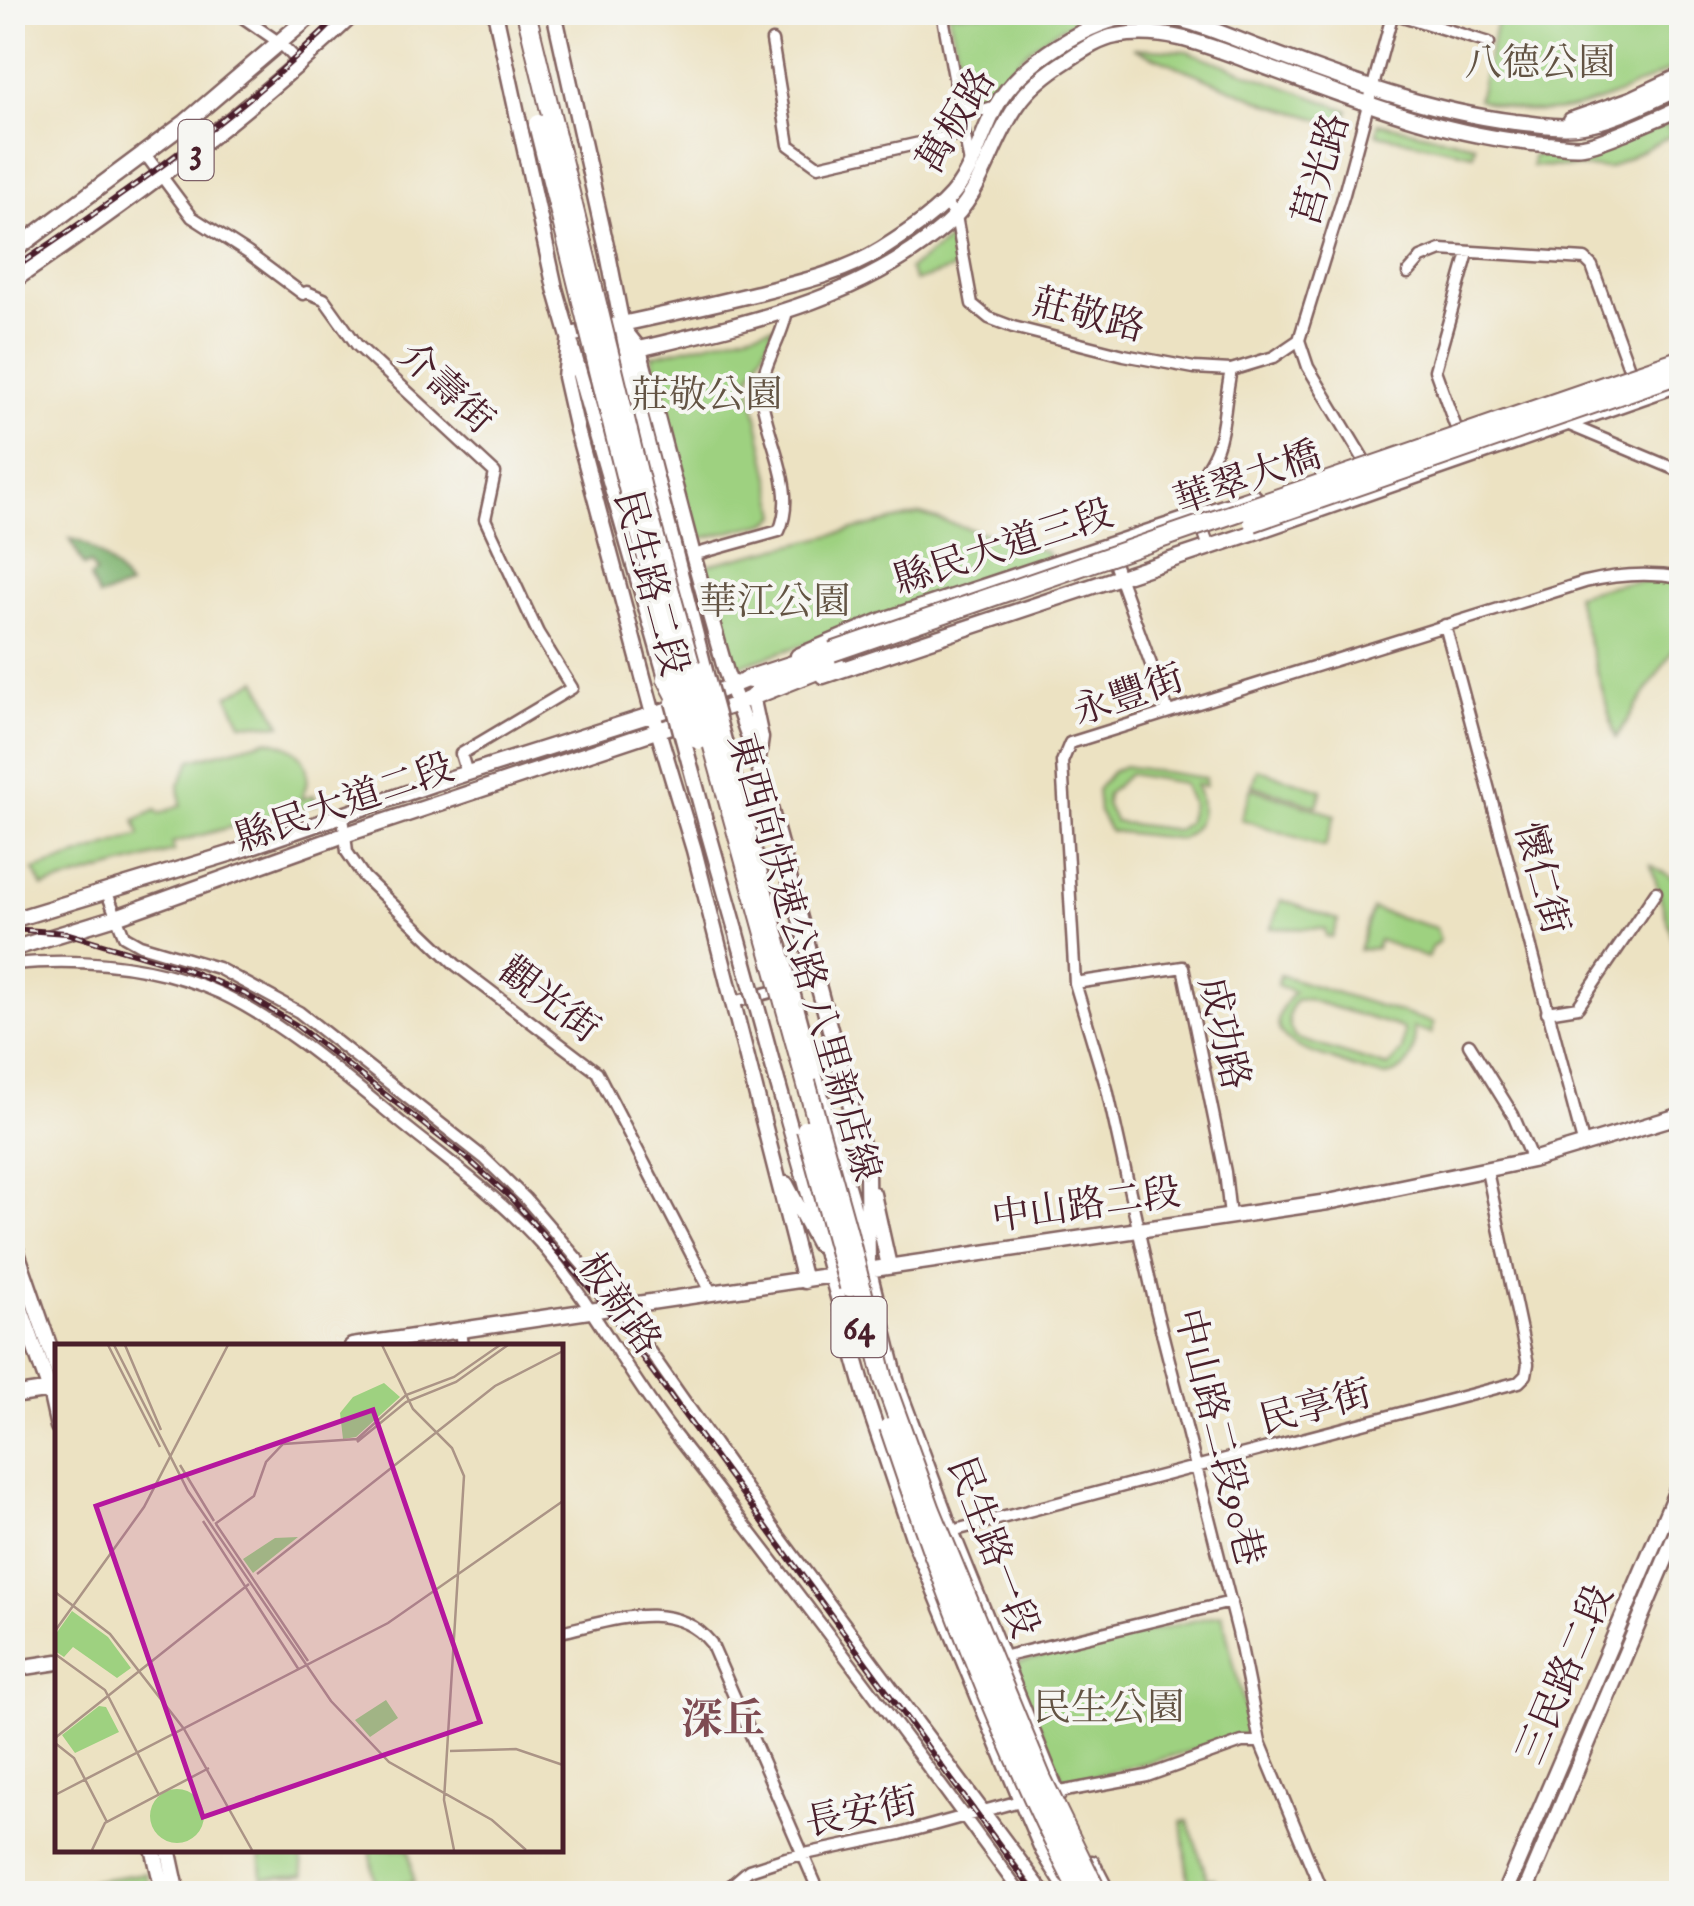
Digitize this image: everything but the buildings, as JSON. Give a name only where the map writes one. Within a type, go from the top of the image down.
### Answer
[{"type":"highway","name":"東西向快速公路 八里新店線","points":[[514,12],[628,490],[848,1233],[884,1380],[931,1510],[1034,1762],[1098,1894]]},
{"type":"highway","name":"東西向快速公路 八里新店線","points":[[526,12],[705,742],[875,1388],[918,1515],[998,1718],[1080,1894]]},
{"type":"highway","name":"華翠大橋","points":[[834,658],[1682,356]]},
{"type":"highway","name":"華翠大橋","points":[[834,658],[1682,373]]},
{"type":"highway","points":[[753,690],[834,658]]},
{"type":"highway","points":[[704,668],[705,742]]},
{"type":"highway","points":[[666,677],[705,742]]},
{"type":"main road","name":"3","points":[[12,252],[145,154],[315,12]]},
{"type":"main road","name":"3","points":[[19,277],[160,178],[300,64],[355,12]]},
{"type":"main road","name":"民生路二段","points":[[494,12],[555,288],[570,335],[565,377],[653,714],[734,1002],[804,1281]]},
{"type":"main road","name":"民生路二段","points":[[554,12],[620,325],[632,350],[731,686],[758,764],[867,1166],[889,1266]]},
{"type":"main road","name":"萬板路","points":[[570,335],[802,282],[844,268],[884,248],[957,189],[996,106],[1013,80],[1073,38],[1104,24],[1139,15],[1207,29],[1371,98],[1470,116],[1557,126],[1631,99],[1682,74]]},
{"type":"main road","name":"萬板路","points":[[632,350],[787,310],[836,292],[903,259],[956,216],[984,175],[1020,100],[1052,70],[1115,36],[1148,34],[1191,40],[1481,135],[1583,146],[1682,108]]},
{"type":"main road","points":[[1557,126],[1590,124],[1682,87]]},
{"type":"main road","points":[[1560,144],[1682,98]]},
{"type":"main road","points":[[555,288],[570,305],[587,309],[597,292],[608,254]]},
{"type":"main road","points":[[570,335],[834,1276]]},
{"type":"main road","points":[[632,350],[664,516],[868,1270]]},
{"type":"main road","name":"縣民大道三段","points":[[695,708],[737,704],[829,642],[884,620],[1682,356]]},
{"type":"main road","name":"縣民大道三段","points":[[695,708],[731,686],[753,690],[906,650],[1682,383]]},
{"type":"main road","name":"民生路二段","points":[[753,690],[761,738],[758,764]]},
{"type":"main road","name":"縣民大道二段","points":[[12,920],[107,893],[653,714],[695,708]]},
{"type":"main road","name":"縣民大道二段","points":[[12,949],[658,731],[695,708]]},
{"type":"main road","name":"中山路二段","points":[[1602,1141],[1608,1134],[1682,1114]]},
{"type":"main road","name":"中山路二段","points":[[379,1344],[461,1338],[575,1314],[1328,1202],[1487,1171],[1682,1124]]},
{"type":"main road","name":"民生路二段","points":[[776,1165],[834,1276]]},
{"type":"main road","name":"民生路二段","points":[[867,1166],[868,1270]]},
{"type":"main road","points":[[12,1238],[55,1362]]},
{"type":"main road","name":"民生路一段","points":[[868,1270],[900,1391],[951,1532],[1057,1792],[1108,1894]]},
{"type":"main road","name":"民生路一段","points":[[834,1276],[868,1404],[914,1540],[1043,1850],[1070,1894]]},
{"type":"main road","points":[[12,1284],[54,1390],[12,1396]]},
{"type":"main road","name":"三民路二段","points":[[1504,1894],[1682,1478]]},
{"type":"main road","name":"三民路二段","points":[[1524,1894],[1682,1520]]},
{"type":"main road","points":[[12,1669],[55,1662]]},
{"type":"main road","points":[[155,1851],[164,1894]]},
{"type":"main road","points":[[169,1851],[178,1894]]},
{"type":"street","points":[[235,12],[280,44],[300,64]]},
{"type":"street","points":[[942,12],[970,165]]},
{"type":"street","points":[[1393,13],[1489,43]]},
{"type":"street","name":"莒光路","points":[[1299,340],[1393,13]]},
{"type":"street","points":[[772,40],[790,145],[818,166],[964,134]]},
{"type":"street","points":[[959,106],[983,110],[996,106]]},
{"type":"street","points":[[145,154],[160,178]]},
{"type":"street","name":"介壽街","points":[[160,178],[192,217],[303,294],[324,299],[357,345],[495,473],[484,520],[538,633],[572,688],[461,754],[468,773]]},
{"type":"street","name":"莊敬路","points":[[944,201],[956,216],[972,304],[989,318],[1124,355],[1194,368],[1232,370],[1274,356],[1299,340]]},
{"type":"street","points":[[1408,273],[1430,252],[1452,250],[1585,259],[1592,266],[1630,372]]},
{"type":"street","points":[[12,252],[19,277]]},
{"type":"street","points":[[1456,428],[1435,370],[1468,253]]},
{"type":"street","points":[[693,555],[779,531],[785,518],[778,464],[762,398],[787,310]]},
{"type":"street","points":[[1299,340],[1308,367],[1364,460]]},
{"type":"street","points":[[1209,548],[1190,492],[1211,466],[1221,443],[1232,370]]},
{"type":"street","points":[[1547,399],[1565,423],[1682,472]]},
{"type":"street","points":[[1108,546],[1168,711]]},
{"type":"street","name":"永豐街","points":[[1137,1228],[1106,1089],[1076,983],[1062,762],[1070,742],[1616,575],[1682,578]]},
{"type":"street","name":"懷仁街","points":[[1445,626],[1584,1146]]},
{"type":"street","name":"觀光街","points":[[344,815],[347,852],[364,877],[456,965],[597,1072],[712,1294]]},
{"type":"street","points":[[1547,1012],[1578,1006],[1656,892]]},
{"type":"street","name":"板新路","points":[[107,893],[124,936],[140,945],[218,968],[298,1012],[502,1176],[570,1248],[620,1308],[780,1537],[1046,1894]]},
{"type":"street","name":"板新路","points":[[12,964],[133,966],[220,993],[294,1039],[452,1162],[540,1243],[592,1312],[667,1425],[1021,1894]]},
{"type":"street","name":"成功路","points":[[1076,983],[1182,967],[1225,1172],[1230,1216]]},
{"type":"street","points":[[734,1002],[816,980]]},
{"type":"street","points":[[1468,1044],[1513,1116],[1532,1160]]},
{"type":"street","name":"民享街","points":[[914,1540],[1519,1382],[1526,1375],[1528,1364],[1487,1171]]},
{"type":"street","name":"中山路二段90巷","points":[[1137,1228],[1231,1602],[1260,1742],[1322,1894]]},
{"type":"street","points":[[1002,1657],[1231,1602]]},
{"type":"street","points":[[562,1632],[660,1615],[702,1632],[820,1894]]},
{"type":"street","name":"長安街","points":[[721,1894],[748,1870],[801,1855],[964,1818],[1021,1800],[1148,1776],[1242,1742],[1260,1742]]},
{"type":"green space","points":[[948,13],[1105,13],[1066,26],[1034,45],[1008,72],[985,105],[970,104]]},
{"type":"green space","name":"八德公園","points":[[1499,13],[1681,13],[1681,65],[1583,106],[1559,111],[1508,108],[1478,99]]},
{"type":"green space","points":[[1133,48],[1187,51],[1348,110],[1343,126],[1271,105]]},
{"type":"green space","points":[[1378,123],[1475,145],[1473,154],[1377,134]]},
{"type":"green space","points":[[1667,124],[1672,135],[1609,168],[1532,166],[1533,155],[1585,150]]},
{"type":"green space","points":[[950,239],[957,268],[915,281],[909,269]]},
{"type":"green space","name":"莊敬公園","points":[[775,326],[749,379],[778,515],[770,522],[695,540],[652,356]]},
{"type":"green space","name":"華江公園","points":[[920,514],[1047,552],[1050,562],[733,668],[703,566]]},
{"type":"green space","points":[[70,539],[95,550],[129,587],[99,597],[90,578],[96,573],[90,563],[84,566]]},
{"type":"green space","points":[[1656,580],[1681,582],[1681,638],[1616,738],[1575,595]]},
{"type":"green space","points":[[257,680],[281,725],[241,723],[228,696]]},
{"type":"green space","points":[[266,740],[288,747],[303,759],[307,776],[301,799],[314,795],[317,804],[172,843],[174,851],[43,887],[34,870],[140,835],[135,820],[181,805],[179,785],[191,760]]},
{"type":"green space","points":[[1124,766],[1205,778],[1205,786],[1195,785],[1201,808],[1198,822],[1181,839],[1110,831],[1099,812],[1097,790],[1112,772]],"holes":[[[1129,774],[1183,783],[1192,804],[1187,823],[1177,830],[1115,822],[1106,804],[1107,794]]]},
{"type":"green space","points":[[1257,769],[1322,790],[1317,806],[1252,785]]},
{"type":"green space","points":[[1251,788],[1335,815],[1325,847],[1241,819]]},
{"type":"green space","points":[[1651,865],[1681,883],[1681,968]]},
{"type":"green space","points":[[1281,900],[1338,920],[1332,937],[1326,936],[1325,929],[1271,928]]},
{"type":"green space","points":[[1372,909],[1436,928],[1440,940],[1427,958],[1379,940],[1376,948],[1359,950]]},
{"type":"green space","points":[[1280,975],[1434,1023],[1431,1034],[1413,1028],[1410,1058],[1395,1073],[1387,1076],[1360,1070],[1285,1038],[1278,1019],[1294,992],[1277,985]],"holes":[[[1306,999],[1404,1030],[1402,1051],[1388,1067],[1295,1038],[1289,1014],[1296,1000]]]},
{"type":"green space","name":"民生公園","points":[[1222,1614],[1251,1735],[1065,1784],[1011,1664]]},
{"type":"green space","points":[[1182,1821],[1188,1821],[1208,1880],[1214,1878],[1221,1893],[1184,1893],[1189,1891]]},
{"type":"green space","points":[[260,1851],[300,1851],[304,1875],[262,1878]]},
{"type":"green space","points":[[370,1851],[409,1851],[414,1882],[376,1888]]},
{"type":"green space","points":[[146,1873],[149,1893],[92,1893],[90,1881]]},
{"type":"railway","points":[[12,270],[226,117],[343,12]]},
{"type":"railway","points":[[12,929],[66,933],[183,968],[245,994],[296,1025],[467,1158],[512,1199],[601,1301],[1035,1894]]},
{"type":"district","name":"深丘","points":[[723,1718]]}]
